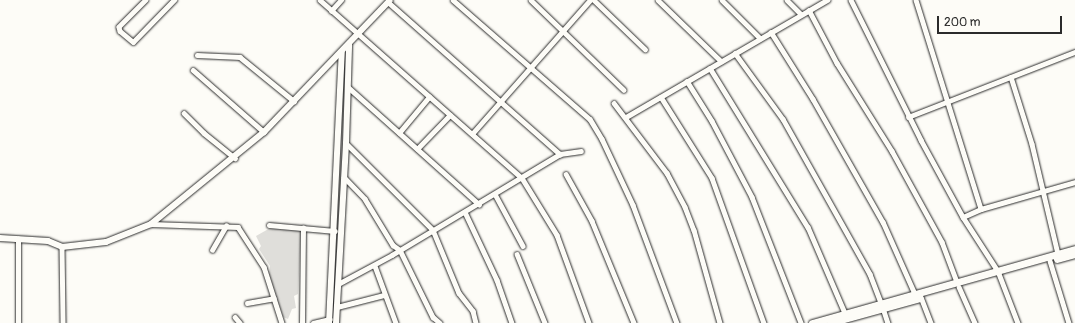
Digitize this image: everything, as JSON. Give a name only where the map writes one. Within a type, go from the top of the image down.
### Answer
[{"type":"main road","points":[[0,238],[48,241],[62,247],[106,242],[151,224],[235,158],[264,132],[358,36],[389,1]]},
{"type":"main road","points":[[336,323],[346,143],[349,45]]},
{"type":"main road","points":[[330,321],[342,52]]},
{"type":"main road","points":[[999,273],[1075,249]]},
{"type":"main road","points":[[830,323],[958,284],[1075,254]]},
{"type":"main road","points":[[812,323],[846,318]]},
{"type":"street","points":[[146,0],[119,27],[120,31],[133,42],[174,0]]},
{"type":"street","points":[[320,0],[358,36],[522,178],[557,235],[589,323]]},
{"type":"street","points":[[331,10],[340,0]]},
{"type":"street","points":[[453,0],[590,119],[602,139],[633,205],[677,323]]},
{"type":"street","points":[[531,0],[624,90]]},
{"type":"street","points":[[472,134],[531,69],[590,0]]},
{"type":"street","points":[[594,0],[645,49]]},
{"type":"street","points":[[658,0],[721,61]]},
{"type":"street","points":[[722,0],[760,38]]},
{"type":"street","points":[[787,0],[801,14]]},
{"type":"street","points":[[626,117],[827,0]]},
{"type":"street","points":[[851,0],[908,117],[963,217],[999,273],[1018,323]]},
{"type":"street","points":[[916,0],[981,210]]},
{"type":"street","points":[[389,1],[500,102],[560,154]]},
{"type":"street","points":[[809,10],[837,63],[892,151],[942,242],[975,323]]},
{"type":"street","points":[[771,32],[813,99],[876,210],[931,323]]},
{"type":"street","points":[[908,117],[1075,52]]},
{"type":"street","points":[[735,53],[783,119],[870,274],[888,323]]},
{"type":"street","points":[[197,55],[240,57],[294,101]]},
{"type":"street","points":[[710,68],[808,227],[846,318]]},
{"type":"street","points":[[193,70],[264,132]]},
{"type":"street","points":[[1011,77],[1043,191],[1058,254]]},
{"type":"street","points":[[687,82],[712,121],[752,197],[801,323]]},
{"type":"street","points":[[348,87],[479,204]]},
{"type":"street","points":[[399,133],[429,97]]},
{"type":"street","points":[[661,97],[712,178],[764,323]]},
{"type":"street","points":[[614,102],[667,173],[685,207],[694,230],[720,323]]},
{"type":"street","points":[[184,113],[204,133],[235,158]]},
{"type":"street","points":[[418,149],[450,115]]},
{"type":"street","points":[[346,143],[433,230],[459,293],[473,311],[476,323]]},
{"type":"street","points":[[338,284],[375,266],[560,154],[581,151]]},
{"type":"street","points":[[566,174],[592,221],[634,323]]},
{"type":"street","points":[[344,177],[365,199],[393,245],[400,250],[423,298],[440,323]]},
{"type":"street","points":[[963,217],[981,210],[1075,182]]},
{"type":"street","points":[[495,194],[522,246]]},
{"type":"street","points":[[465,212],[497,280],[512,323]]},
{"type":"street","points":[[151,224],[226,226],[240,229],[264,267],[282,323]]},
{"type":"street","points":[[269,225],[335,231]]},
{"type":"street","points":[[212,250],[226,226]]},
{"type":"street","points":[[302,323],[303,228]]},
{"type":"street","points":[[18,239],[18,323]]},
{"type":"street","points":[[62,247],[63,323]]},
{"type":"street","points":[[517,254],[545,323]]},
{"type":"street","points":[[1050,261],[1069,323]]},
{"type":"street","points":[[375,266],[384,295],[396,323]]},
{"type":"street","points":[[337,307],[384,295]]},
{"type":"street","points":[[246,304],[274,298]]},
{"type":"street","points":[[235,317],[240,323]]},
{"type":"street","points":[[313,323],[330,321]]},
{"type":"shaded area","points":[[272,227],[301,230],[298,294],[294,296],[296,308],[292,309],[288,319],[283,317],[269,274],[270,266],[259,249],[261,246],[256,236]]}]
